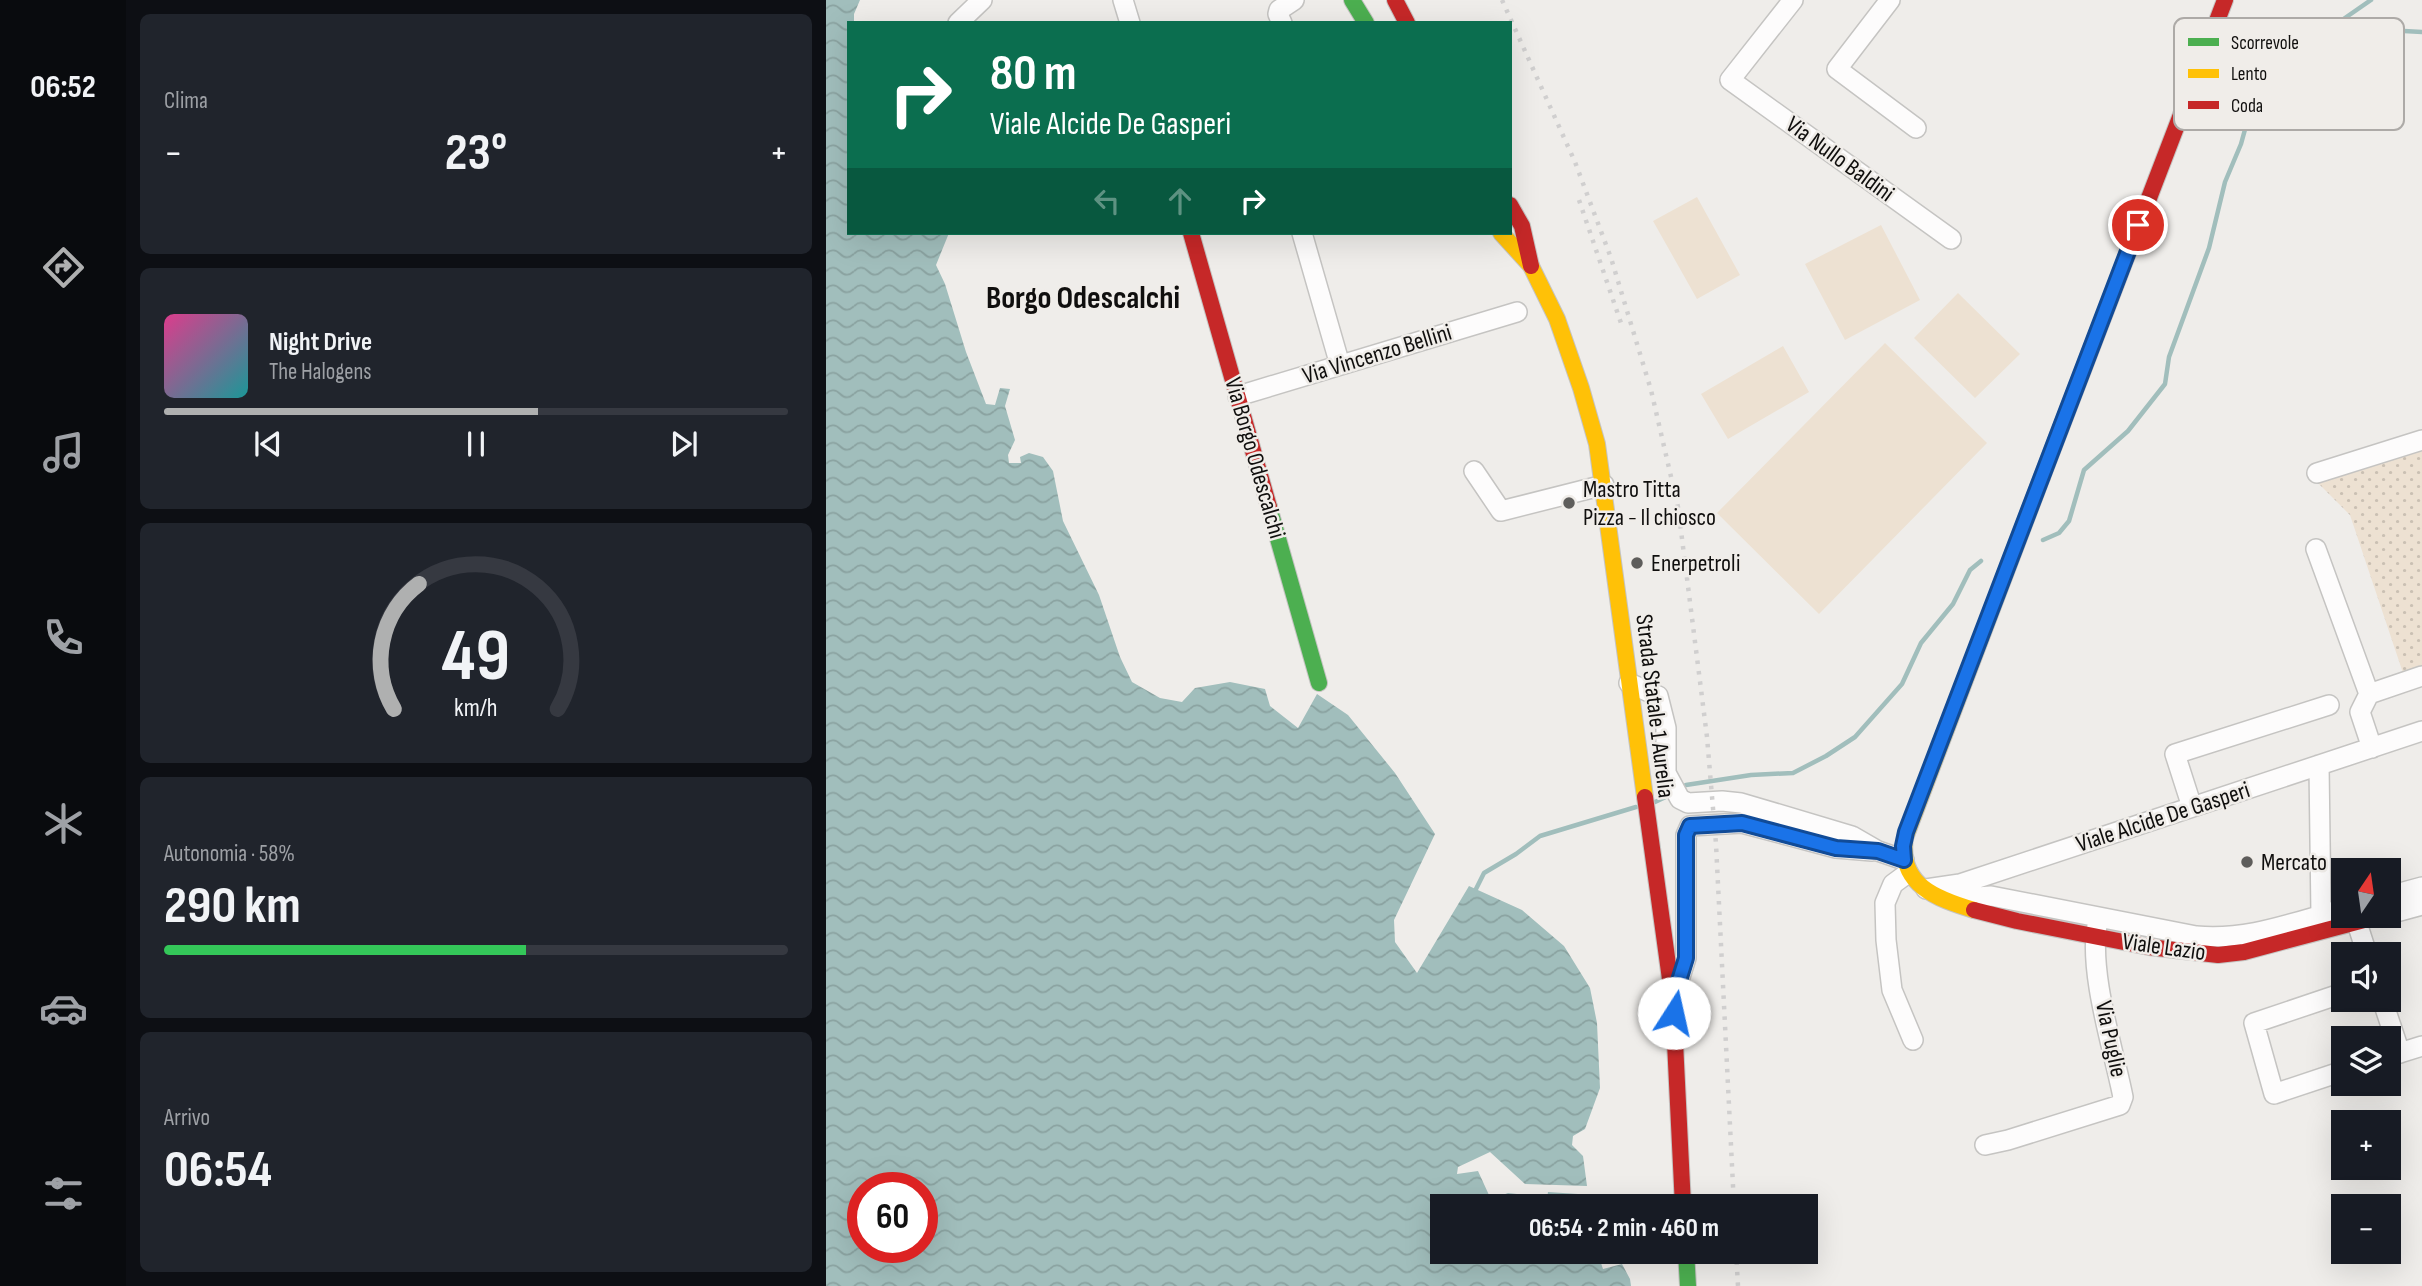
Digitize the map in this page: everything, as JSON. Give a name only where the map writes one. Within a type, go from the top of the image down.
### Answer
[{"type":"street","points":[[960,21],[982,0]]},
{"type":"street","points":[[1123,0],[1129,21]]},
{"type":"street","points":[[1281,21],[1279,10],[1294,0]]},
{"type":"street","points":[[1352,0],[1365,21]]},
{"type":"street","points":[[1395,0],[1406,21]]},
{"type":"street","name":"Via Nullo Baldini","points":[[1793,0],[1730,80],[1951,239]]},
{"type":"street","points":[[1890,0],[1836,69],[1916,128]]},
{"type":"street","points":[[2218,18],[2225,0]]},
{"type":"street","points":[[1926,889],[1914,881],[1906,867],[1903,846],[1906,832],[2175,130]]},
{"type":"street","points":[[1512,208],[1522,226],[1531,266]]},
{"type":"street","name":"Via Borgo Odescalchi","points":[[1192,235],[1319,683]]},
{"type":"street","points":[[1303,235],[1340,365]]},
{"type":"street","points":[[1503,235],[1531,266]]},
{"type":"street","name":"Strada Statale 1 Aurelia","points":[[1531,266],[1557,319],[1581,388],[1597,444],[1604,485],[1673,1000],[1683,1194]]},
{"type":"street","name":"Via Vincenzo Bellini","points":[[1238,396],[1517,312]]},
{"type":"street","points":[[2317,473],[2422,440]]},
{"type":"street","points":[[1474,471],[1501,511],[1604,485]]},
{"type":"street","points":[[2316,550],[2368,694],[2360,712],[2372,748]]},
{"type":"street","points":[[2368,694],[2422,676]]},
{"type":"street","points":[[1629,683],[1658,696],[1665,728],[1664,765],[1680,799],[1688,803],[1741,803],[1852,836],[1906,867]]},
{"type":"street","points":[[2192,807],[2175,754],[2329,705]]},
{"type":"street","name":"Viale Alcide De Gasperi","points":[[1926,889],[1960,884],[2422,731]]},
{"type":"street","points":[[2319,765],[2321,915]]},
{"type":"street","points":[[1673,1000],[1686,958],[1686,835],[1690,826],[1742,823],[1836,848],[1878,851]]},
{"type":"street","points":[[1906,867],[1893,884],[1885,903],[1886,940],[1892,990],[1913,1040]]},
{"type":"street","points":[[2401,893],[2422,887]]},
{"type":"street","name":"Viale Lazio","points":[[1926,889],[1945,899],[1991,896],[2097,926],[2224,938],[2242,936],[2321,915],[2331,915]]},
{"type":"street","points":[[2401,911],[2422,905]]},
{"type":"street","name":"Viale Lazio","points":[[2097,926],[2134,944],[2220,955],[2244,952],[2331,922]]},
{"type":"street","name":"Via Puglie","points":[[1985,1145],[2120,1105],[2123,1097],[2100,989],[2097,926]]},
{"type":"street","points":[[2331,997],[2254,1023],[2274,1094],[2331,1075]]},
{"type":"street","points":[[2401,1053],[2422,1046]]},
{"type":"street","points":[[1687,1264],[1688,1286]]},
{"type":"shaded area","points":[[1697,197],[1740,275],[1697,299],[1653,221]]},
{"type":"shaded area","points":[[1881,225],[1920,300],[1845,340],[1805,264]]},
{"type":"shaded area","points":[[1958,293],[2020,354],[1975,398],[1914,338]]},
{"type":"shaded area","points":[[1885,343],[1987,443],[1819,614],[1717,513]]},
{"type":"shaded area","points":[[1783,346],[1809,392],[1728,439],[1701,394]]},
{"type":"shaded area","points":[[2422,450],[2422,666],[2403,673],[2350,515],[2318,483]]},
{"type":"water","points":[[826,0],[860,0],[854,21],[847,21],[847,235],[948,235],[936,265],[986,404],[995,405],[1000,388],[1010,389],[1005,406],[1015,440],[1008,455],[1009,463],[1021,463],[1020,457],[1029,453],[1043,457],[1053,471],[1063,521],[1099,595],[1120,657],[1132,682],[1160,698],[1182,702],[1195,688],[1230,682],[1265,689],[1270,706],[1298,728],[1317,694],[1348,715],[1395,773],[1435,834],[1394,920],[1395,942],[1417,973],[1469,886],[1522,910],[1564,946],[1590,988],[1597,1023],[1600,1088],[1585,1129],[1573,1136],[1572,1145],[1583,1156],[1587,1186],[1525,1184],[1490,1152],[1458,1167],[1457,1174],[1478,1171],[1489,1194],[1430,1194],[1430,1264],[1601,1264],[1603,1269],[1622,1264],[1631,1286],[826,1286]]},
{"type":"waterway","points":[[2345,18],[2371,0]]},
{"type":"waterway","points":[[2404,31],[2422,32]]},
{"type":"waterway","points":[[2043,540],[2059,533],[2069,521],[2084,470],[2128,431],[2165,384],[2169,357],[2209,248],[2225,182],[2245,130]]},
{"type":"waterway","points":[[1679,788],[1751,775],[1793,773],[1855,737],[1902,684],[1921,643],[1953,604],[1970,570],[1981,561]]},
{"type":"waterway","points":[[1655,802],[1672,794]]},
{"type":"waterway","points":[[1476,889],[1484,873],[1540,836],[1636,807]]},
{"type":"railway","points":[[1502,0],[1511,21]]},
{"type":"railway","points":[[1512,22],[1575,162],[1611,258],[1651,390],[1678,507],[1707,737],[1716,844],[1733,1194]]},
{"type":"railway","points":[[1579,200],[1622,326]]},
{"type":"railway","points":[[1737,1264],[1738,1286]]},
{"type":"traffic: fast","points":[[1352,0],[1365,21]]},
{"type":"traffic: fast","points":[[1269,507],[1319,683]]},
{"type":"traffic: fast","points":[[1687,1264],[1688,1286]]},
{"type":"traffic: slow","points":[[1503,235],[1531,266],[1557,319],[1597,444],[1645,797]]},
{"type":"traffic: slow","points":[[1974,910],[1934,895],[1914,879],[1904,854],[1905,838],[2042,477]]},
{"type":"traffic: jam","points":[[1395,0],[1406,21]]},
{"type":"traffic: jam","points":[[2218,18],[2225,0]]},
{"type":"traffic: jam","points":[[2042,477],[2175,130]]},
{"type":"traffic: jam","points":[[1512,208],[1522,226],[1531,266]]},
{"type":"traffic: jam","points":[[1192,235],[1269,507]]},
{"type":"traffic: jam","points":[[1645,797],[1673,1001],[1682,1194]]},
{"type":"traffic: jam","points":[[1974,910],[2149,947],[2218,955],[2244,952],[2334,928]]},
{"type":"place","name":"Mastro Titta Pizza - Il chiosco","points":[[1569,503]]},
{"type":"place","name":"Enerpetroli","points":[[1637,563]]},
{"type":"place","name":"Mercato","points":[[2247,862]]},
{"type":"district","name":"Borgo Odescalchi","points":[[1083,298]]},
{"type":"route","points":[[1674,1013],[1673,1000],[1686,958],[1686,835],[1690,826],[1742,823],[1836,848],[1878,851],[1904,860],[1906,832],[2138,225]]}]
